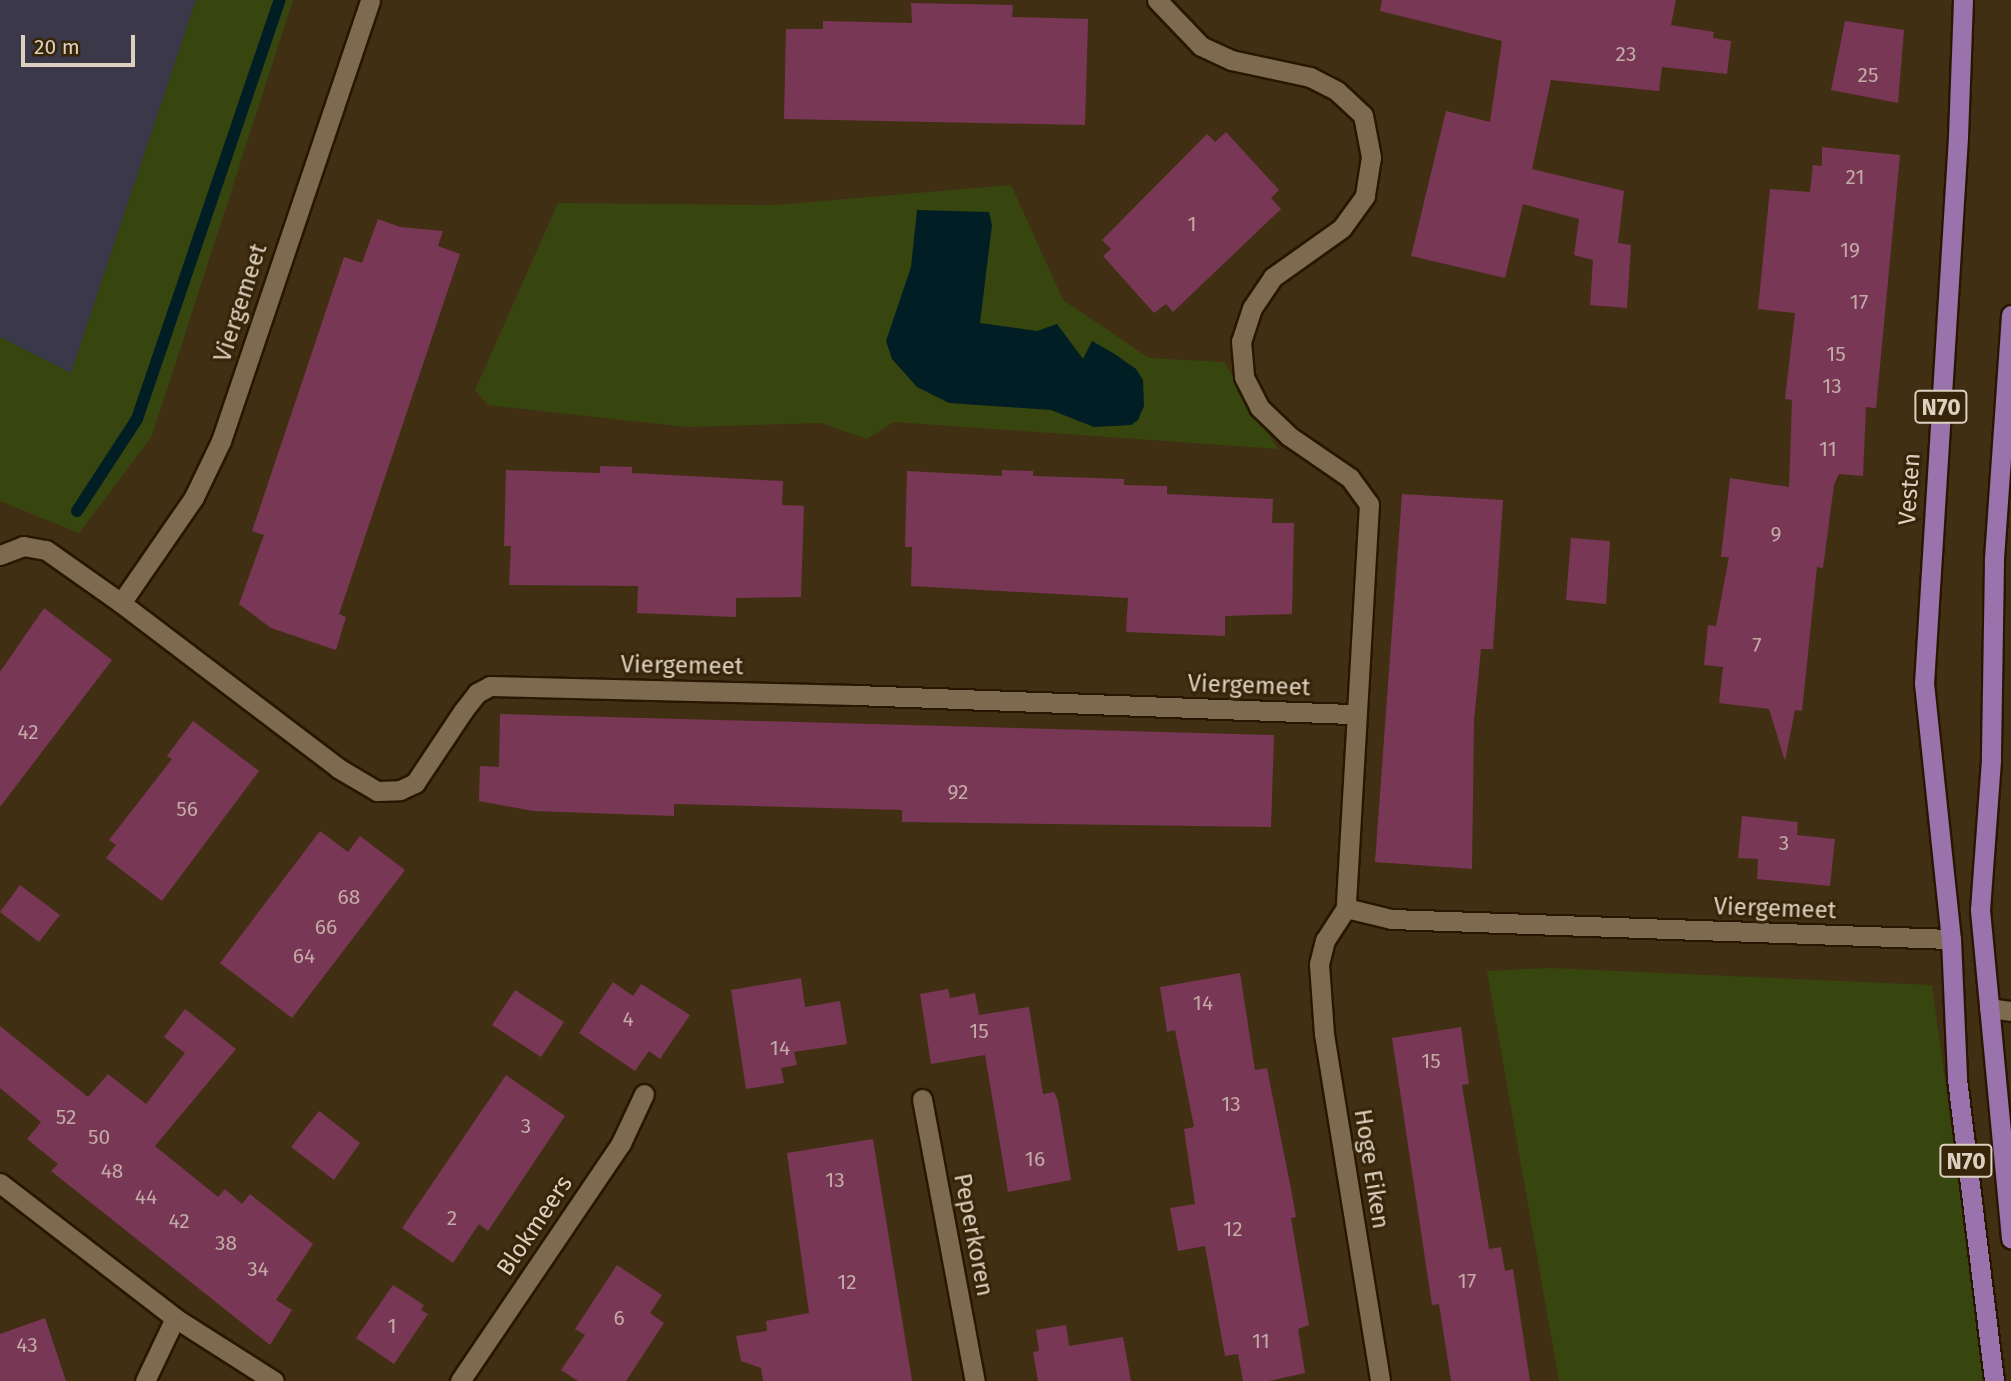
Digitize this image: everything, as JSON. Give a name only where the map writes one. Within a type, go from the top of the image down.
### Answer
[{"type":"main road","name":"Vesten","points":[[1951,939],[1924,683],[1958,150],[1963,0]]},
{"type":"main road","name":"N70","points":[[2011,315],[1994,561],[1987,837],[1980,910],[2011,1239]]},
{"type":"main road","name":"N70","points":[[1951,939],[1957,1079],[1994,1381]]},
{"type":"street","name":"Viergemeet","points":[[121,603],[209,470],[370,0]]},
{"type":"street","points":[[1157,0],[1201,46],[1231,60],[1310,77],[1338,91],[1363,115],[1371,157],[1365,196],[1342,228],[1273,277],[1252,308],[1241,341],[1244,377],[1259,408],[1289,436],[1350,478],[1369,504],[1371,529],[1355,715],[1346,908]]},
{"type":"street","name":"Viergemeet","points":[[0,555],[23,546],[46,550],[121,603],[338,768],[377,791],[400,790],[415,783],[470,702],[490,686],[856,695],[1355,715]]},
{"type":"street","name":"Viergemeet","points":[[1346,908],[1391,919],[1951,939]]},
{"type":"street","name":"Hoge Eiken","points":[[1346,908],[1325,940],[1319,964],[1324,1034],[1380,1381]]},
{"type":"street","points":[[1989,1009],[2011,1011]]},
{"type":"street","name":"Blokmeers","points":[[460,1381],[621,1143],[644,1094]]},
{"type":"street","name":"Peperkoren","points":[[922,1099],[975,1381]]},
{"type":"street","points":[[0,1183],[175,1318],[274,1381]]},
{"type":"street","points":[[145,1381],[175,1318]]},
{"type":"shaded area","points":[[0,0],[196,0],[71,374],[0,337]]},
{"type":"green space","points":[[196,0],[293,0],[152,436],[79,533],[0,501],[0,337],[71,373]]},
{"type":"green space","points":[[1011,185],[1063,300],[1149,358],[1224,362],[1278,449],[894,422],[867,439],[821,423],[686,427],[488,405],[475,390],[558,203],[775,205]]},
{"type":"green space","points":[[1549,968],[1932,985],[1986,1381],[1559,1381],[1487,971]]},
{"type":"water","points":[[917,210],[989,212],[992,225],[980,323],[1037,331],[1057,324],[1083,359],[1092,341],[1113,353],[1136,369],[1143,380],[1144,406],[1138,420],[1131,425],[1094,427],[1051,410],[949,403],[917,387],[892,359],[886,341],[911,267]]},
{"type":"building","points":[[1382,0],[1676,0],[1671,25],[1714,32],[1713,38],[1731,41],[1727,74],[1662,67],[1659,91],[1551,80],[1532,169],[1624,191],[1618,243],[1631,245],[1627,308],[1590,305],[1593,260],[1574,255],[1579,219],[1523,204],[1505,278],[1411,256],[1446,111],[1490,122],[1502,41],[1380,11]]},
{"type":"building","points":[[911,3],[1013,5],[1012,17],[1088,19],[1085,125],[784,119],[786,29],[823,29],[823,21],[912,23]]},
{"type":"building","points":[[1845,21],[1904,30],[1898,103],[1831,90]]},
{"type":"building","points":[[1226,132],[1279,190],[1271,198],[1281,209],[1173,312],[1166,304],[1154,313],[1103,256],[1111,249],[1102,240],[1207,134],[1215,142]]},
{"type":"building","points":[[1822,147],[1900,155],[1876,408],[1866,407],[1863,476],[1839,474],[1834,485],[1823,568],[1817,567],[1802,711],[1795,710],[1785,761],[1769,709],[1719,703],[1723,667],[1704,665],[1708,625],[1716,626],[1729,557],[1721,557],[1730,478],[1789,487],[1792,400],[1785,399],[1795,313],[1758,309],[1770,189],[1810,192],[1813,165],[1822,166]]},
{"type":"building","points":[[378,219],[400,227],[443,231],[438,246],[460,254],[339,614],[346,617],[336,650],[271,628],[239,604],[264,535],[252,531],[344,257],[362,263]]},
{"type":"building","points":[[600,466],[632,467],[632,473],[783,481],[782,505],[804,506],[801,597],[736,598],[736,617],[637,613],[638,586],[509,585],[511,546],[504,546],[506,470],[600,473]]},
{"type":"building","points":[[1002,470],[1033,471],[1033,476],[1124,479],[1124,485],[1167,486],[1167,494],[1273,499],[1272,523],[1294,523],[1292,614],[1225,616],[1225,636],[1126,632],[1128,598],[911,586],[912,547],[905,547],[907,471],[1002,476]]},
{"type":"building","points":[[1402,494],[1503,500],[1493,649],[1481,649],[1474,721],[1472,869],[1375,862]]},
{"type":"building","points":[[1571,538],[1610,541],[1606,604],[1566,600]]},
{"type":"building","points":[[44,608],[112,660],[0,807],[0,672]]},
{"type":"building","points":[[500,714],[1274,735],[1271,827],[902,822],[902,810],[674,804],[674,816],[533,811],[479,801],[480,766],[499,767]]},
{"type":"building","points":[[193,721],[259,771],[162,901],[106,858],[116,845],[109,840],[172,759],[167,756]]},
{"type":"building","points":[[1742,816],[1798,822],[1797,835],[1835,839],[1830,886],[1757,879],[1758,859],[1738,858]]},
{"type":"building","points":[[320,831],[348,852],[360,836],[405,870],[292,1018],[220,963]]},
{"type":"building","points":[[20,885],[60,915],[39,942],[0,912]]},
{"type":"building","points":[[1240,973],[1255,1070],[1267,1068],[1291,1189],[1296,1217],[1291,1218],[1309,1325],[1298,1329],[1305,1373],[1269,1381],[1243,1381],[1238,1354],[1225,1356],[1205,1246],[1178,1251],[1170,1208],[1195,1204],[1184,1129],[1194,1127],[1175,1030],[1167,1032],[1160,987]]},
{"type":"building","points":[[801,978],[805,1007],[840,1001],[847,1044],[794,1052],[797,1065],[781,1068],[784,1083],[746,1089],[731,990]]},
{"type":"building","points":[[613,982],[633,996],[641,984],[690,1015],[660,1059],[649,1051],[635,1071],[579,1033]]},
{"type":"building","points":[[948,989],[950,998],[975,993],[979,1015],[1029,1007],[1043,1094],[1054,1092],[1058,1101],[1071,1180],[1008,1192],[985,1055],[931,1064],[920,994]]},
{"type":"building","points":[[515,990],[564,1022],[541,1057],[492,1025]]},
{"type":"building","points":[[185,1009],[236,1049],[155,1146],[218,1197],[225,1189],[242,1204],[250,1194],[313,1244],[276,1300],[292,1310],[270,1345],[51,1171],[58,1164],[27,1139],[41,1122],[0,1088],[0,1026],[88,1097],[108,1074],[146,1104],[185,1053],[164,1037]]},
{"type":"building","points":[[1461,1027],[1469,1084],[1462,1085],[1489,1249],[1501,1247],[1505,1271],[1513,1269],[1530,1381],[1451,1381],[1439,1304],[1432,1305],[1392,1038]]},
{"type":"building","points":[[506,1075],[565,1116],[488,1231],[479,1224],[453,1263],[402,1228]]},
{"type":"building","points":[[319,1111],[360,1143],[334,1180],[291,1147]]},
{"type":"building","points":[[873,1139],[912,1381],[763,1381],[761,1368],[741,1361],[736,1336],[767,1331],[766,1321],[809,1313],[787,1153]]},
{"type":"building","points":[[617,1265],[662,1295],[650,1313],[664,1323],[626,1381],[578,1381],[561,1370],[585,1335],[575,1329]]},
{"type":"building","points":[[393,1285],[424,1305],[421,1310],[428,1314],[394,1364],[356,1338]]},
{"type":"building","points":[[45,1318],[66,1381],[0,1381],[0,1334]]},
{"type":"building","points":[[1066,1325],[1069,1346],[1123,1337],[1131,1381],[1038,1381],[1033,1352],[1039,1351],[1036,1330]]},
{"type":"waterway","points":[[77,511],[137,419],[280,0]]}]
